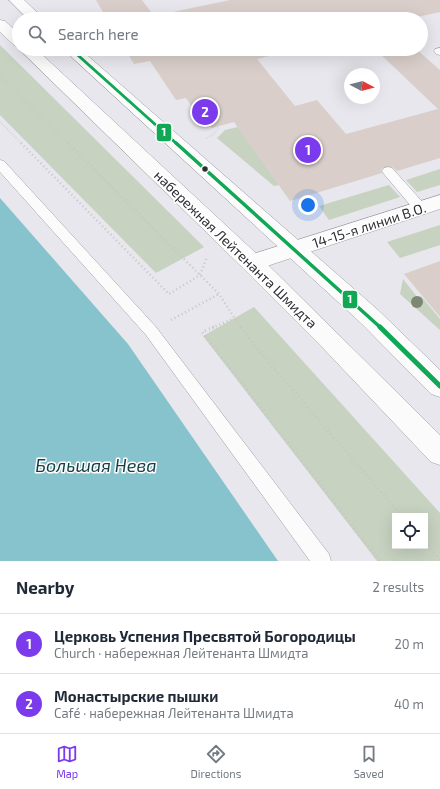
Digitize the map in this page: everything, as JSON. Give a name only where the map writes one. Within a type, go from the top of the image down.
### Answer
[{"type":"street","points":[[16,0],[29,12]]},
{"type":"street","points":[[0,24],[12,35]]},
{"type":"street","name":"набережная Лейтенанта Шмидта","points":[[34,56],[252,263],[330,340],[440,453]]},
{"type":"street","points":[[85,56],[370,317],[440,386]]},
{"type":"street","name":"14-15-я линии В.О.","points":[[252,263],[440,202]]},
{"type":"lane","points":[[0,164],[151,331],[322,561]]},
{"type":"lane","points":[[388,172],[421,209]]},
{"type":"path","points":[[0,76],[219,294],[234,318],[260,352],[399,513]]},
{"type":"path","points":[[0,122],[169,294],[200,275],[210,250]]},
{"type":"path","points":[[206,138],[215,133],[219,126]]},
{"type":"path","points":[[177,316],[219,294]]},
{"type":"path","points":[[234,318],[202,332],[380,561]]},
{"type":"path","points":[[428,546],[440,560]]},
{"type":"green space","points":[[0,45],[204,247],[156,273],[0,115]]},
{"type":"green space","points":[[238,127],[279,185],[274,186],[217,138],[225,130]]},
{"type":"green space","points":[[440,169],[440,185],[417,192],[406,180]]},
{"type":"green space","points":[[389,185],[400,197],[329,220],[319,206]]},
{"type":"green space","points":[[440,225],[440,245],[400,258],[387,242]]},
{"type":"green space","points":[[403,279],[418,298],[421,296],[440,319],[440,330],[400,294]]},
{"type":"green space","points":[[254,307],[440,513],[440,561],[377,561],[203,336]]},
{"type":"water","name":"Большая Нева","points":[[0,198],[128,344],[278,561],[0,561]]},
{"type":"building","points":[[96,0],[142,0],[151,12],[103,12]]},
{"type":"building","points":[[230,0],[440,0],[440,12],[428,15],[428,12],[173,12]]},
{"type":"building","points":[[129,56],[269,56],[257,59],[295,106],[317,100],[346,134],[438,109],[382,56],[424,56],[440,70],[440,158],[397,171],[392,167],[384,167],[381,170],[382,173],[290,201],[234,122],[212,128],[206,118],[201,120],[186,98],[176,100],[150,61],[134,64]]},
{"type":"building","points":[[440,261],[440,317],[404,274]]},
{"type":"transit line","name":"1","points":[[79,56],[370,317],[440,386]]},
{"type":"place","name":"Монастырские пышки","points":[[205,112]]},
{"type":"place","name":"Церковь Успения Пресвятой Богородицы","points":[[308,150]]}]
